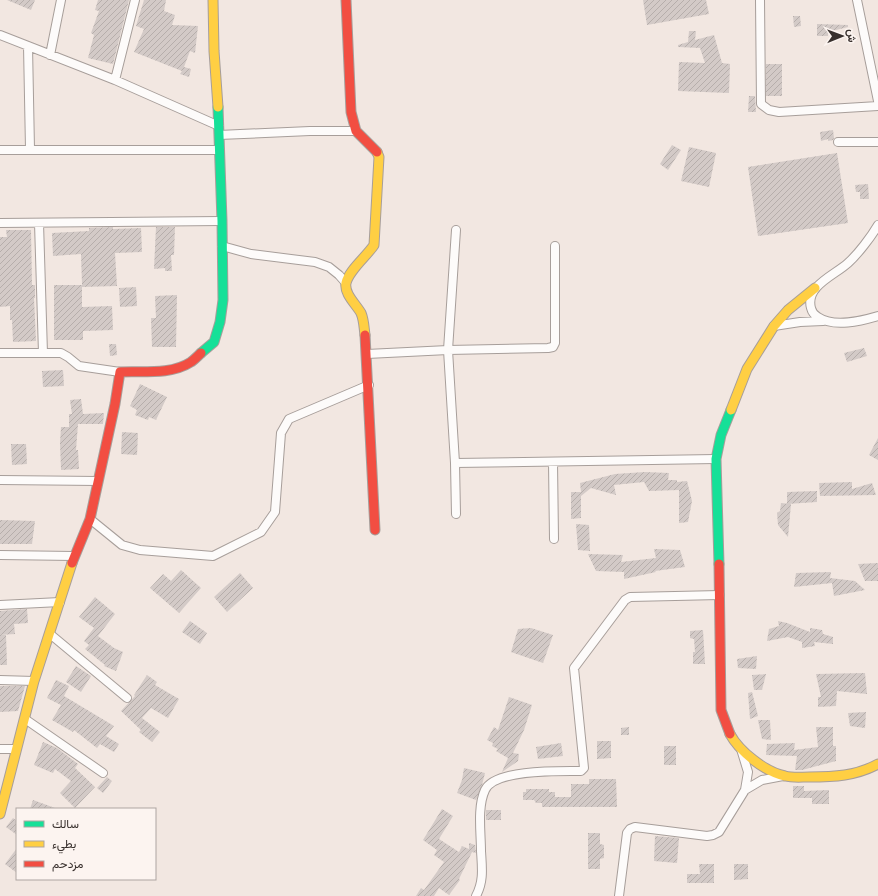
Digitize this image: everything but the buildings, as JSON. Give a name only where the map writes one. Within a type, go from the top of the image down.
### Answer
[{"type":"street","points":[[50,55],[61,0]]},
{"type":"street","points":[[115,80],[135,0]]},
{"type":"street","points":[[0,353],[61,353],[79,366],[120,372],[159,371],[174,369],[191,362],[214,342],[220,322],[223,300],[220,150],[214,51],[213,0]]},
{"type":"street","points":[[346,0],[351,112],[356,131],[377,151],[379,157],[375,239],[369,253],[355,266],[346,284]]},
{"type":"street","points":[[760,0],[761,104],[769,110],[779,112],[878,106]]},
{"type":"street","points":[[857,0],[878,101]]},
{"type":"street","points":[[0,35],[115,80],[219,131],[356,131]]},
{"type":"street","points":[[28,46],[30,150]]},
{"type":"street","points":[[838,142],[878,142]]},
{"type":"street","points":[[0,150],[220,150]]},
{"type":"street","points":[[0,223],[222,221]]},
{"type":"street","points":[[39,223],[43,353]]},
{"type":"street","points":[[784,776],[762,764],[733,739],[721,710],[720,595],[716,459],[721,435],[747,369],[774,326],[791,307],[848,263],[878,225]]},
{"type":"street","points":[[456,230],[448,350],[455,463],[456,514]]},
{"type":"street","points":[[222,246],[251,254],[316,262],[329,267],[339,275],[346,284],[348,294],[361,314],[364,324],[369,385],[375,530]]},
{"type":"street","points":[[367,354],[553,347],[555,343],[555,246]]},
{"type":"street","points":[[815,288],[810,303],[813,313],[817,317],[824,320],[841,323],[878,316]]},
{"type":"street","points":[[774,326],[824,320]]},
{"type":"street","points":[[0,814],[34,680],[74,556],[90,519],[115,404],[120,372]]},
{"type":"street","points":[[90,519],[122,545],[140,550],[212,556],[235,545],[260,532],[275,512],[281,433],[289,419],[369,385]]},
{"type":"street","points":[[455,463],[716,459]]},
{"type":"street","points":[[553,462],[554,539]]},
{"type":"street","points":[[0,480],[98,481]]},
{"type":"street","points":[[0,555],[74,556]]},
{"type":"street","points":[[476,896],[482,881],[481,807],[485,789],[495,780],[503,777],[539,771],[581,771],[584,768],[574,668],[625,600],[630,597],[720,595]]},
{"type":"street","points":[[0,605],[60,602]]},
{"type":"street","points":[[50,634],[127,698]]},
{"type":"street","points":[[0,680],[34,680]]},
{"type":"street","points":[[25,719],[103,773]]},
{"type":"street","points":[[620,896],[627,833],[630,829],[636,827],[707,836],[719,832],[745,790],[748,772],[740,746]]},
{"type":"street","points":[[0,749],[16,749]]},
{"type":"street","points":[[745,790],[762,780],[784,776],[827,778],[840,777],[871,768],[878,764]]},
{"type":"traffic: fast","points":[[201,353],[214,342],[220,322],[223,300],[218,107]]},
{"type":"traffic: fast","points":[[719,564],[716,459],[721,435],[731,410]]},
{"type":"traffic: slow","points":[[213,0],[214,51],[218,107]]},
{"type":"traffic: slow","points":[[365,335],[361,313],[349,295],[346,283],[358,263],[374,245],[379,157],[377,152]]},
{"type":"traffic: slow","points":[[731,410],[747,369],[774,326],[788,310],[815,288]]},
{"type":"traffic: slow","points":[[0,814],[34,681],[72,563]]},
{"type":"traffic: slow","points":[[730,734],[734,741],[753,760],[777,774],[788,777],[845,775],[861,771],[878,764]]},
{"type":"traffic: jam","points":[[346,0],[351,112],[356,131],[377,152]]},
{"type":"traffic: jam","points":[[365,335],[375,530]]},
{"type":"traffic: jam","points":[[72,563],[90,519],[115,404],[120,372],[157,372],[175,369],[191,362],[201,353]]},
{"type":"traffic: jam","points":[[719,564],[721,710],[730,734]]}]
